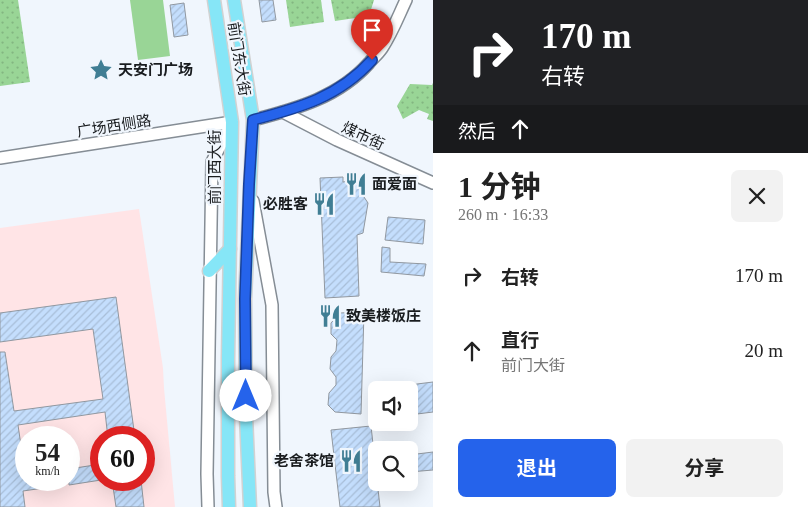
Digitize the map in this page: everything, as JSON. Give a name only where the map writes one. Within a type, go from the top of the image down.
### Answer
[{"type":"main road","name":"前门东大街","points":[[214,0],[232,122]]},
{"type":"main road","name":"前门东大街","points":[[234,0],[253,120]]},
{"type":"main road","points":[[232,122],[253,120],[245,299],[246,416],[250,507]]},
{"type":"main road","name":"前门西大街","points":[[229,507],[228,399],[232,122]]},
{"type":"main road","points":[[209,271],[230,249]]},
{"type":"street","points":[[253,120],[314,102],[341,88],[363,71],[381,50],[406,0]]},
{"type":"street","name":"煤市街","points":[[283,112],[337,140],[433,183]]},
{"type":"street","name":"广场西侧路","points":[[0,158],[232,122]]},
{"type":"street","name":"前门西大街","points":[[208,507],[206,474],[212,162],[232,122]]},
{"type":"street","points":[[249,184],[272,305],[274,492],[276,507]]},
{"type":"shaded area","points":[[139,209],[163,368],[175,507],[0,507],[0,228]]},
{"type":"green space","points":[[0,0],[18,0],[30,82],[0,86]]},
{"type":"green space","points":[[130,0],[163,0],[170,56],[138,60]]},
{"type":"green space","points":[[286,0],[321,0],[324,22],[290,27]]},
{"type":"green space","points":[[331,0],[374,0],[369,16],[335,21]]},
{"type":"green space","points":[[433,83],[433,121],[427,119],[429,114],[419,110],[403,119],[397,106],[410,84],[432,85]]},
{"type":"building","points":[[259,0],[273,0],[276,20],[262,22]]},
{"type":"building","points":[[184,3],[188,35],[174,37],[170,5]]},
{"type":"building","points":[[343,177],[343,182],[362,179],[364,197],[368,203],[363,233],[357,235],[359,296],[325,298],[320,178]]},
{"type":"building","points":[[388,217],[425,220],[423,244],[385,240]]},
{"type":"building","points":[[382,247],[390,248],[390,262],[426,264],[424,276],[381,272]]},
{"type":"building","points":[[116,297],[133,426],[107,426],[105,412],[15,426],[15,491],[23,491],[25,507],[0,507],[0,352],[5,352],[14,411],[103,399],[93,329],[0,342],[0,313]]},
{"type":"building","points":[[364,312],[361,414],[335,412],[328,405],[329,393],[336,385],[336,377],[330,369],[331,357],[336,351],[337,340],[331,334],[331,323],[340,313]]},
{"type":"building","points":[[433,382],[433,412],[418,414],[418,384]]},
{"type":"building","points":[[368,426],[368,431],[372,431],[373,441],[368,441],[368,491],[378,491],[380,507],[340,507],[331,430]]},
{"type":"building","points":[[433,452],[433,470],[418,471],[418,454]]},
{"type":"building","points":[[90,466],[90,482],[80,483],[80,467]]},
{"type":"building","points":[[114,491],[142,491],[144,507],[116,507]]},
{"type":"place","name":"天安门广场","points":[[101,70]]},
{"type":"place","name":"面爱面","points":[[356,184]]},
{"type":"place","name":"必胜客","points":[[324,204]]},
{"type":"place","name":"致美楼饭庄","points":[[330,316]]},
{"type":"place","name":"老舍茶馆","points":[[351,461]]},
{"type":"route","points":[[246,396],[245,299],[253,120],[314,102],[341,88],[363,71],[372,60]]}]
